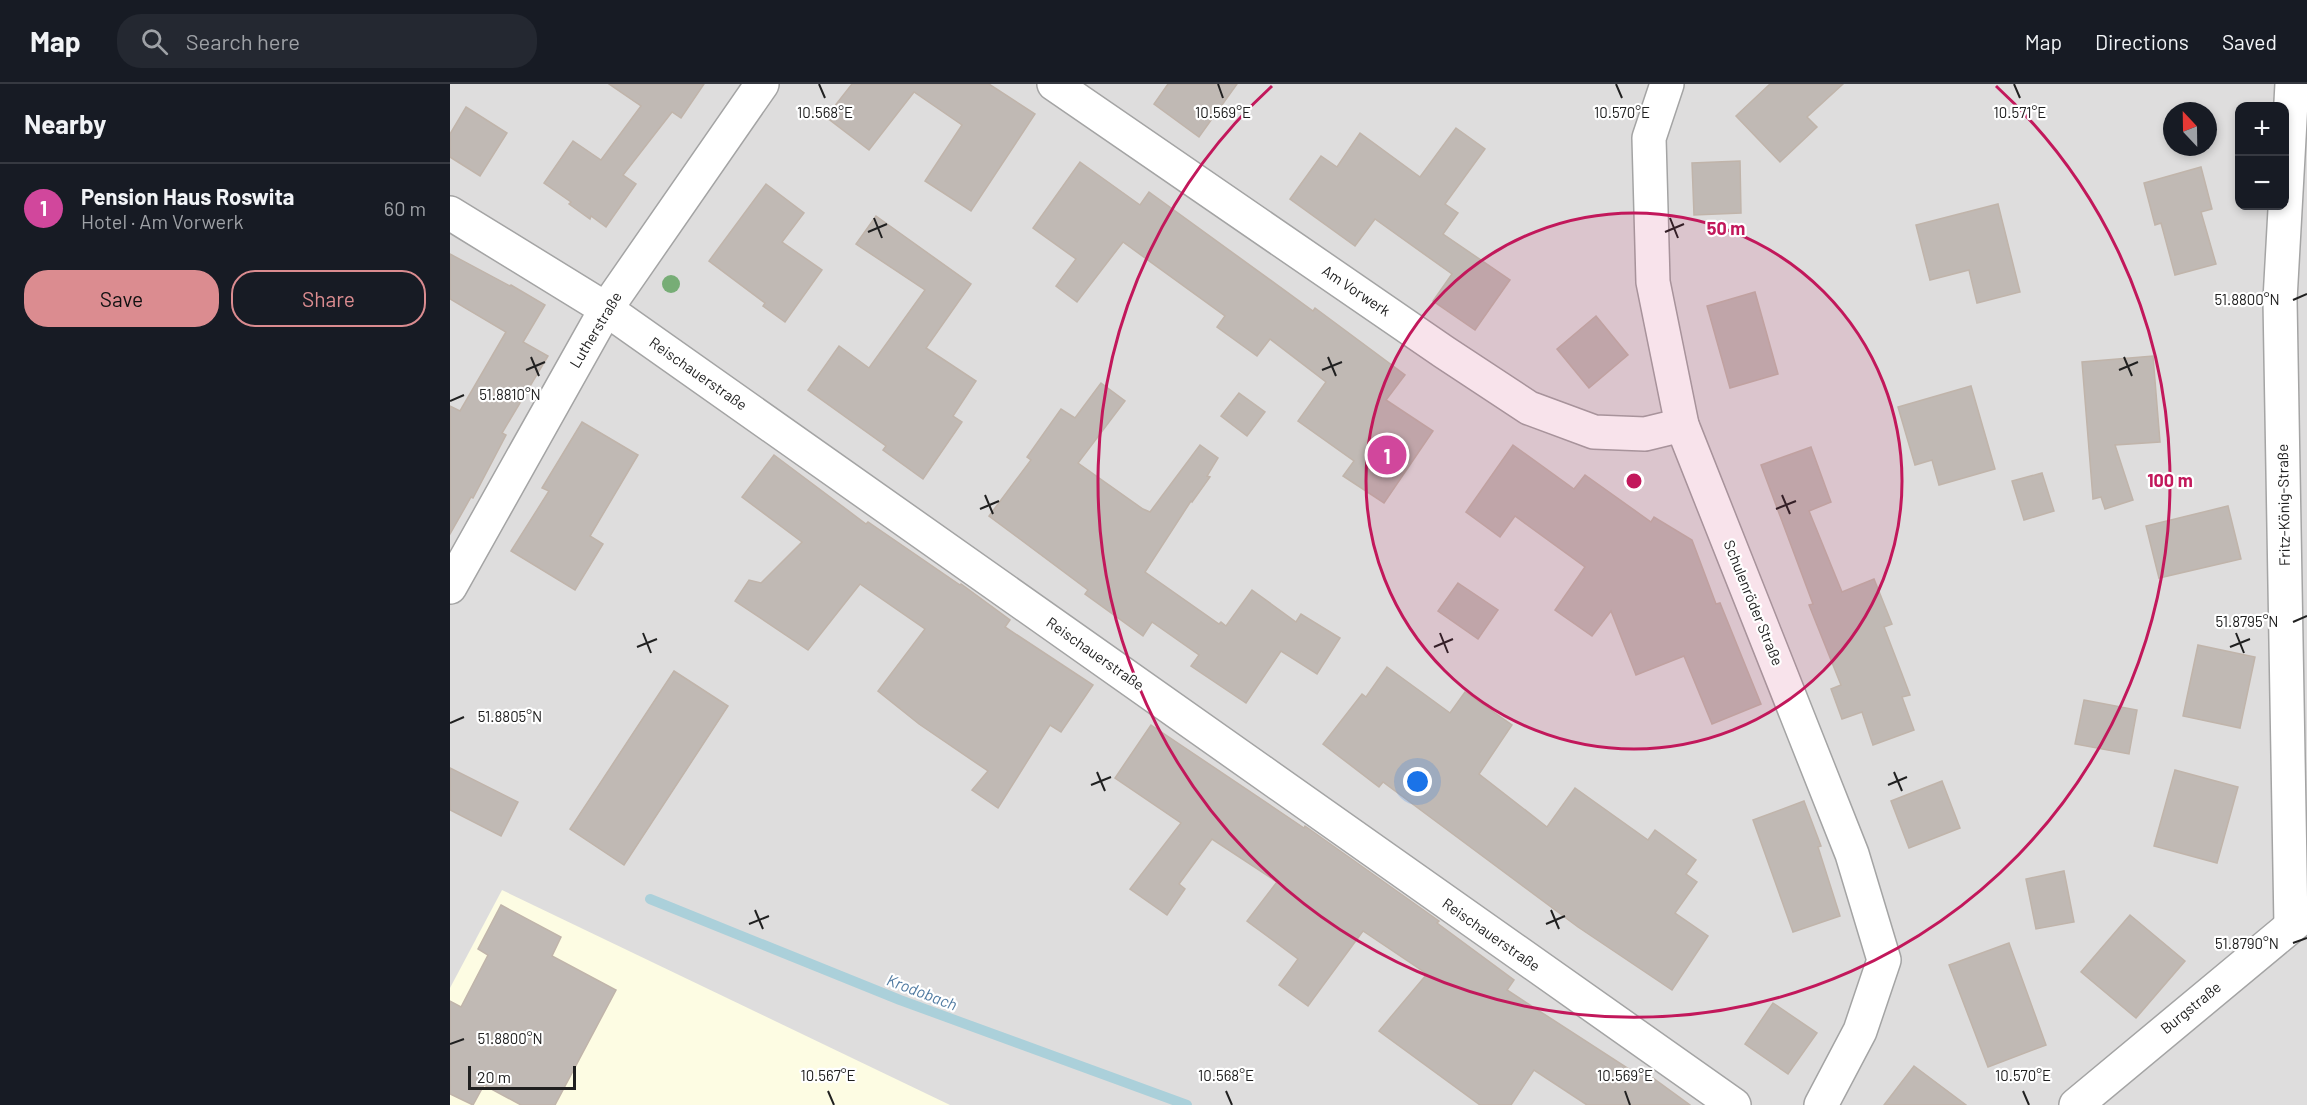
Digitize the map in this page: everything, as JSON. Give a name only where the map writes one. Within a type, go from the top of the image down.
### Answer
[{"type":"street","name":"Lutherstraße","points":[[450,587],[606,309],[762,84]]},
{"type":"street","name":"Am Vorwerk","points":[[1054,84],[1529,408],[1594,432],[1645,434],[1682,425]]},
{"type":"street","name":"Schulenröder Straße","points":[[1668,84],[1649,138],[1653,282],[1682,425],[1852,854],[1884,960],[1860,1031],[1821,1105]]},
{"type":"street","name":"Fritz-König-Straße","points":[[2292,84],[2280,300],[2299,919]]},
{"type":"street","name":"Reischauerstraße","points":[[450,213],[606,309],[1734,1105]]},
{"type":"street","name":"Burgstraße","points":[[2076,1105],[2299,919]]},
{"type":"shaded area","points":[[450,84],[2307,84],[2307,1105],[450,1105]]},
{"type":"shaded area","points":[[502,890],[950,1105],[450,1105],[450,988]]},
{"type":"building","points":[[609,84],[704,84],[681,118],[672,112],[623,175],[636,184],[606,227],[591,216],[590,219],[544,183],[573,141],[601,160],[641,106]]},
{"type":"building","points":[[852,84],[989,84],[1035,114],[971,211],[925,181],[962,125],[914,92],[869,150],[826,117]]},
{"type":"building","points":[[1168,84],[1237,84],[1199,137],[1154,104]]},
{"type":"building","points":[[1770,84],[1843,84],[1807,117],[1817,127],[1780,162],[1736,116]]},
{"type":"building","points":[[466,107],[507,133],[480,176],[450,157],[450,134]]},
{"type":"building","points":[[1456,128],[1485,149],[1445,204],[1458,213],[1443,234],[1510,280],[1475,330],[1433,301],[1452,274],[1375,219],[1355,246],[1290,199],[1321,156],[1337,167],[1360,133],[1420,177]]},
{"type":"building","points":[[1740,161],[1741,213],[1694,215],[1692,163]]},
{"type":"building","points":[[1080,162],[1140,205],[1149,192],[1313,311],[1315,308],[1405,375],[1386,400],[1433,431],[1384,503],[1343,476],[1354,461],[1298,421],[1326,382],[1270,339],[1257,356],[1217,327],[1225,316],[1123,242],[1077,302],[1056,286],[1076,259],[1033,228]]},
{"type":"building","points":[[2201,167],[2212,209],[2201,212],[2216,264],[2175,275],[2161,223],[2155,225],[2144,183]]},
{"type":"building","points":[[766,184],[804,213],[782,242],[822,270],[785,322],[763,306],[765,303],[709,261]]},
{"type":"building","points":[[1998,204],[2020,292],[1977,303],[1969,270],[1930,280],[1916,225]]},
{"type":"building","points":[[876,216],[971,284],[926,348],[976,381],[953,416],[962,422],[923,479],[883,450],[886,446],[808,390],[839,346],[869,368],[925,290],[856,244]]},
{"type":"building","points":[[450,254],[545,305],[523,342],[548,356],[502,433],[506,435],[473,498],[471,497],[450,534],[450,406],[460,411],[506,332],[450,299]]},
{"type":"building","points":[[1755,292],[1778,374],[1730,388],[1707,306]]},
{"type":"building","points":[[1596,316],[1628,355],[1589,388],[1557,349]]},
{"type":"building","points":[[2153,356],[2160,442],[2115,445],[2133,500],[2105,509],[2101,497],[2093,499],[2082,362]]},
{"type":"building","points":[[1101,383],[1125,401],[1078,463],[1143,509],[1150,512],[1200,445],[1218,458],[1207,476],[1210,477],[1191,501],[1145,572],[1219,624],[1221,622],[1226,626],[1252,590],[1296,622],[1301,614],[1340,638],[1317,674],[1281,651],[1246,703],[1191,666],[1199,655],[1152,622],[1143,636],[1085,594],[1088,590],[989,516],[1031,460],[1027,457],[1061,409],[1075,418]]},
{"type":"building","points":[[1971,386],[1995,469],[1939,485],[1932,460],[1915,465],[1898,407]]},
{"type":"building","points":[[1239,393],[1265,412],[1247,436],[1221,416]]},
{"type":"building","points":[[582,422],[638,455],[590,536],[603,544],[575,590],[511,551],[549,491],[542,488]]},
{"type":"building","points":[[1513,445],[1574,489],[1585,475],[1651,522],[1654,517],[1692,540],[1716,604],[1720,603],[1761,704],[1712,724],[1684,656],[1636,675],[1611,611],[1592,636],[1555,610],[1585,567],[1515,516],[1500,537],[1466,512]]},
{"type":"building","points":[[1811,447],[1831,502],[1809,511],[1842,592],[1874,579],[1892,624],[1884,627],[1910,695],[1902,697],[1914,730],[1873,745],[1862,712],[1842,719],[1831,689],[1841,685],[1809,605],[1813,604],[1761,465]]},
{"type":"building","points":[[774,455],[866,524],[868,522],[961,584],[1010,620],[1005,627],[1093,685],[1061,732],[1050,725],[998,808],[972,790],[988,771],[919,724],[878,691],[925,629],[860,584],[808,650],[735,601],[749,580],[761,583],[802,542],[742,497]]},
{"type":"building","points":[[2042,473],[2054,511],[2024,520],[2012,481]]},
{"type":"building","points":[[2228,506],[2241,559],[2159,578],[2146,526]]},
{"type":"building","points":[[1458,583],[1498,610],[1478,639],[1438,611]]},
{"type":"building","points":[[2198,645],[2255,657],[2240,728],[2183,716]]},
{"type":"building","points":[[1387,667],[1450,713],[1465,692],[1512,725],[1479,774],[1547,827],[1575,788],[1648,840],[1655,830],[1696,860],[1686,874],[1697,882],[1675,913],[1708,936],[1672,990],[1578,927],[1383,782],[1379,787],[1323,744],[1362,694],[1366,697]]},
{"type":"building","points":[[674,671],[728,706],[624,865],[570,829]]},
{"type":"building","points":[[2084,700],[2137,710],[2129,754],[2075,744]]},
{"type":"building","points":[[1151,725],[1304,828],[1305,826],[1439,921],[1437,923],[1514,980],[1507,990],[1638,1075],[1642,1070],[1690,1105],[1587,1105],[1534,1070],[1511,1105],[1480,1105],[1379,1031],[1427,974],[1363,931],[1308,1006],[1279,985],[1298,959],[1247,921],[1277,882],[1212,839],[1179,884],[1185,889],[1167,915],[1130,889],[1181,823],[1115,778]]},
{"type":"building","points":[[450,768],[518,802],[501,836],[450,810]]},
{"type":"building","points":[[2175,770],[2238,787],[2217,863],[2154,846]]},
{"type":"building","points":[[1942,781],[1960,828],[1909,848],[1891,801]]},
{"type":"building","points":[[1804,801],[1821,846],[1818,847],[1840,916],[1793,932],[1753,820]]},
{"type":"building","points":[[2064,871],[2074,922],[2036,929],[2026,879]]},
{"type":"building","points":[[501,905],[561,937],[552,956],[616,990],[555,1105],[521,1105],[484,1085],[473,1105],[450,1094],[450,1001],[461,1007],[488,955],[478,949]]},
{"type":"building","points":[[2130,915],[2185,961],[2136,1018],[2081,972]]},
{"type":"building","points":[[2009,943],[2046,1045],[1988,1067],[1949,965]]},
{"type":"building","points":[[1773,1003],[1817,1033],[1788,1074],[1745,1044]]},
{"type":"building","points":[[1914,1066],[1966,1105],[1884,1105]]},
{"type":"waterway","name":"Krodobach","points":[[650,899],[900,1000],[1187,1105]]},
{"type":"place","name":"Pension Haus Roswita","points":[[1387,455]]}]
